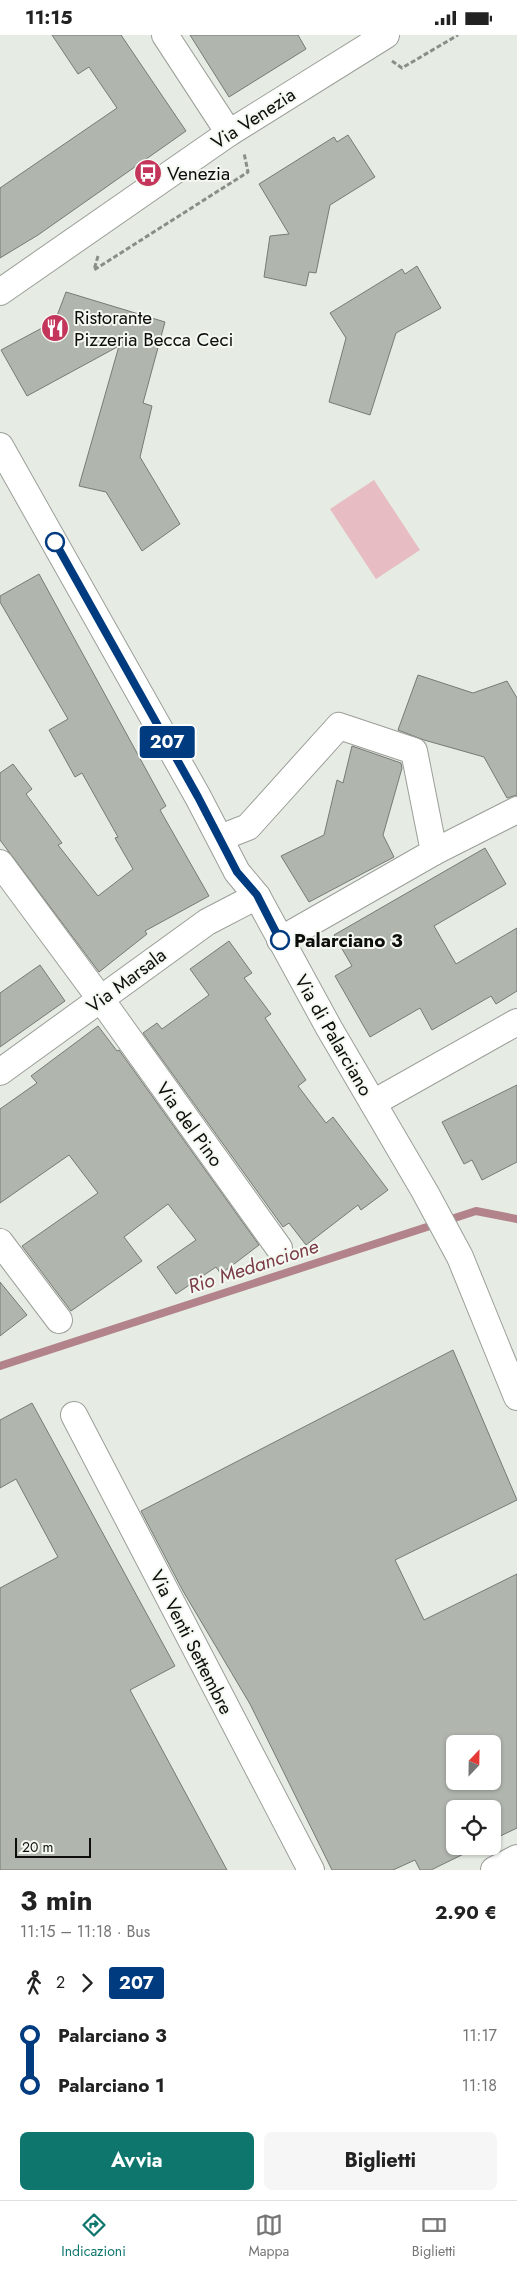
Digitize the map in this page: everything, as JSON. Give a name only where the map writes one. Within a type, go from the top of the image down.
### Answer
[{"type":"street","points":[[165,35],[236,140]]},
{"type":"street","name":"Via Venezia","points":[[0,292],[236,140],[387,47]]},
{"type":"street","name":"Via di Palarciano","points":[[0,447],[220,838],[237,872],[257,895],[280,940],[425,1192],[460,1257],[517,1397]]},
{"type":"street","points":[[220,838],[248,827],[339,726],[414,751],[434,851]]},
{"type":"street","points":[[280,940],[434,851],[517,810]]},
{"type":"street","name":"Via del Pino","points":[[0,863],[101,999],[279,1248]]},
{"type":"street","name":"Via Marsala","points":[[0,1072],[207,922],[257,895]]},
{"type":"street","points":[[373,1103],[517,1022]]},
{"type":"street","points":[[0,1242],[58,1320]]},
{"type":"street","name":"Via Venti Settembre","points":[[74,1415],[311,1870]]},
{"type":"street","points":[[494,1870],[517,1858]]},
{"type":"path","points":[[387,47],[402,68],[458,35]]},
{"type":"path","points":[[100,248],[94,270],[248,171],[236,140]]},
{"type":"shaded area","points":[[374,480],[420,550],[376,579],[330,509]]},
{"type":"building","points":[[52,35],[121,35],[186,131],[38,235],[0,258],[0,188],[117,108],[89,67],[78,74]]},
{"type":"building","points":[[190,35],[298,35],[306,49],[229,97]]},
{"type":"building","points":[[348,135],[375,177],[330,205],[316,273],[309,272],[306,286],[264,277],[270,236],[289,234],[259,184],[334,137],[337,142]]},
{"type":"building","points":[[417,266],[441,308],[396,333],[370,415],[329,402],[346,338],[330,313],[402,269],[405,274]]},
{"type":"building","points":[[66,292],[165,322],[143,403],[152,406],[140,457],[180,524],[142,551],[106,492],[79,486],[119,346],[27,396],[1,350],[55,321]]},
{"type":"building","points":[[39,574],[166,806],[160,810],[209,896],[145,931],[147,934],[99,972],[0,840],[0,773],[13,764],[32,789],[26,794],[62,843],[58,845],[98,896],[133,869],[115,838],[118,837],[82,773],[75,777],[49,730],[68,719],[0,602],[0,596]]},
{"type":"building","points":[[418,675],[473,693],[507,681],[517,698],[517,795],[507,798],[484,757],[424,740],[398,730]]},
{"type":"building","points":[[352,746],[401,763],[402,768],[383,835],[394,857],[309,902],[281,856],[324,835],[337,780],[343,783]]},
{"type":"building","points":[[485,848],[506,884],[434,926],[456,964],[517,928],[517,991],[496,1004],[491,996],[432,1030],[420,1008],[370,1037],[335,976],[352,966],[334,935]]},
{"type":"building","points":[[229,941],[252,973],[244,978],[271,1014],[265,1018],[306,1080],[298,1086],[326,1123],[333,1117],[388,1190],[361,1210],[358,1205],[306,1245],[289,1223],[283,1227],[143,1033],[157,1023],[162,1029],[209,995],[190,969]]},
{"type":"building","points":[[40,965],[65,1001],[0,1047],[0,993]]},
{"type":"building","points":[[98,1026],[117,1051],[119,1050],[259,1245],[221,1274],[216,1267],[176,1294],[157,1267],[196,1240],[168,1204],[124,1237],[142,1261],[71,1311],[22,1246],[98,1193],[69,1155],[0,1203],[0,1109],[37,1083],[31,1076]]},
{"type":"building","points":[[517,1085],[517,1162],[482,1180],[472,1160],[464,1164],[442,1122]]},
{"type":"building","points":[[0,1282],[27,1315],[0,1336]]},
{"type":"building","points":[[453,1350],[517,1500],[395,1560],[424,1620],[517,1574],[517,1828],[501,1836],[501,1800],[446,1800],[446,1855],[462,1855],[431,1870],[420,1870],[415,1860],[393,1870],[332,1870],[250,1704],[183,1591],[141,1511]]},
{"type":"building","points":[[32,1403],[175,1666],[130,1690],[227,1870],[0,1870],[0,1588],[58,1557],[16,1479],[0,1488],[0,1420]]},
{"type":"waterway","name":"Rio Medancione","points":[[0,1366],[476,1211],[517,1219]]},
{"type":"bus line","name":"207","points":[[55,542],[198,797],[237,872],[257,895],[280,940]]},
{"type":"place","name":"Venezia","points":[[148,173]]},
{"type":"place","name":"Ristorante Pizzeria Becca Ceci","points":[[55,328]]},
{"type":"place","name":"Palarciano 3","points":[[280,940]]}]
